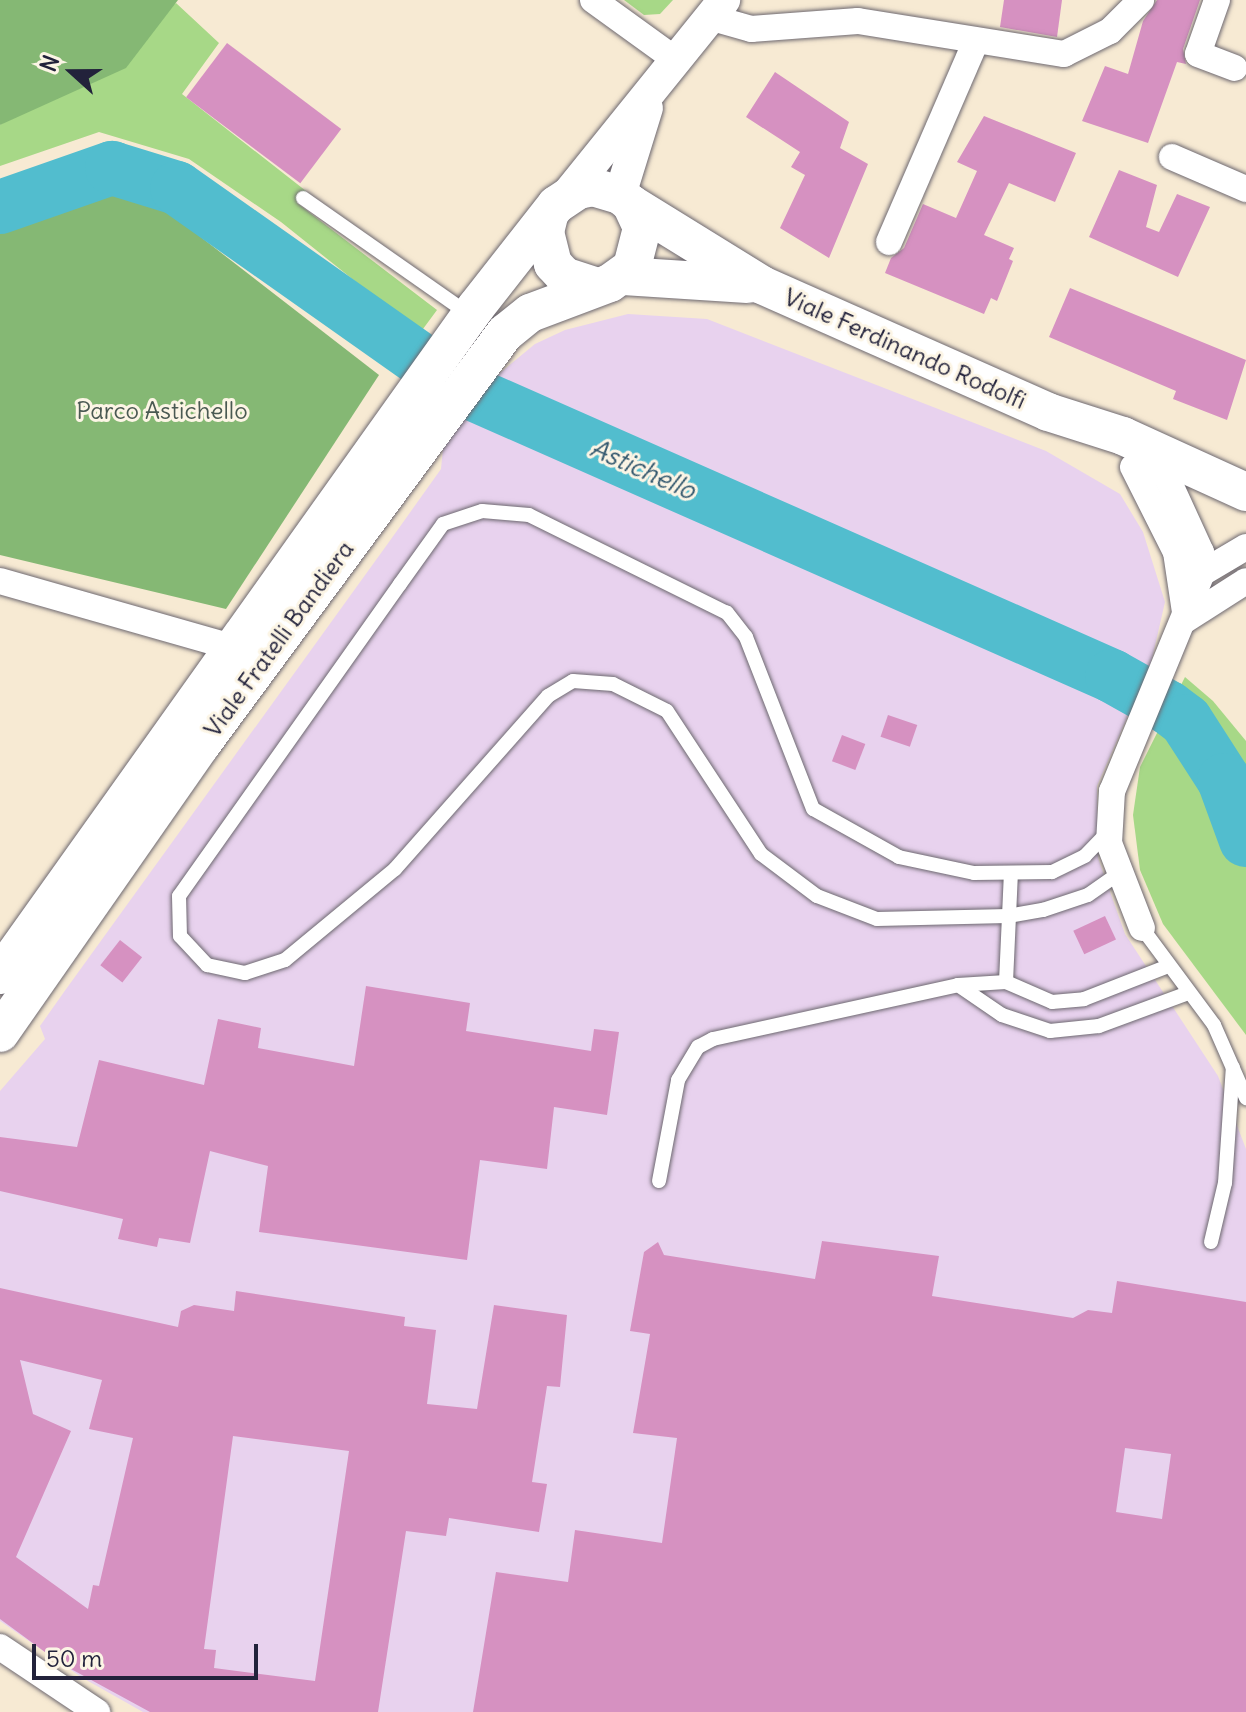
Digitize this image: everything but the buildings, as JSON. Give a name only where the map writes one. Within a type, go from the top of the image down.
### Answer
[{"type":"main road","points":[[593,187],[625,199],[642,242],[609,281],[564,276],[553,264],[545,232],[557,206],[593,187]]},
{"type":"main road","name":"Viale Ferdinando Rodolfi","points":[[625,199],[762,285],[1048,412],[1084,442],[1128,452],[1245,495]]},
{"type":"main road","name":"Viale Fratelli Bandiera","points":[[0,1033],[201,745],[557,206]]},
{"type":"main road","name":"Viale Ferdinando Rodolfi","points":[[609,281],[762,285]]},
{"type":"main road","name":"Viale Fratelli Bandiera","points":[[468,339],[516,322],[609,281]]},
{"type":"main road","name":"Viale Fratelli Bandiera","points":[[0,975],[231,647],[422,412]]},
{"type":"main road","name":"Viale Ferdinando Rodolfi","points":[[1128,452],[1168,481],[1245,495]]},
{"type":"street","points":[[593,0],[676,60]]},
{"type":"street","points":[[717,9],[751,29],[858,21],[1064,54],[1090,45],[1141,0]]},
{"type":"street","points":[[1217,0],[1198,54],[1234,68]]},
{"type":"street","name":"Viale Fratelli Bandiera","points":[[557,206],[717,9]]},
{"type":"street","points":[[889,242],[976,41]]},
{"type":"street","name":"Viale Fratelli Bandiera","points":[[625,199],[653,89]]},
{"type":"street","points":[[1172,157],[1246,189]]},
{"type":"street","points":[[1128,452],[1176,552],[1185,620]]},
{"type":"street","points":[[1142,928],[1118,874],[1109,830],[1112,791],[1202,573],[1201,552],[1168,481]]},
{"type":"street","points":[[1202,573],[1246,547]]},
{"type":"street","points":[[0,581],[231,647]]},
{"type":"street","points":[[1185,620],[1246,581]]},
{"type":"street","points":[[0,1647],[97,1712]]},
{"type":"lane","points":[[303,198],[468,339]]},
{"type":"lane","points":[[1109,830],[1085,856],[1062,869],[974,873],[899,857],[813,809],[746,637],[727,613],[529,515],[482,511],[443,524],[179,896],[180,936],[207,965],[245,973],[285,960],[395,869],[548,696],[573,681],[613,684],[667,711],[761,854],[817,896],[877,919],[1008,916],[1088,895],[1118,874]]},
{"type":"lane","points":[[1006,982],[1011,873]]},
{"type":"lane","points":[[1142,928],[1214,1025],[1246,1098]]},
{"type":"lane","points":[[659,1181],[678,1080],[698,1047],[734,1032],[958,985],[1006,982],[1052,1002],[1084,999],[1168,966]]},
{"type":"lane","points":[[958,985],[1002,1015],[1050,1031],[1099,1026],[1188,993]]},
{"type":"lane","points":[[1211,1242],[1225,1183],[1233,1066]]},
{"type":"shaded area","points":[[628,314],[707,319],[1046,451],[1120,494],[1143,532],[1165,602],[1151,663],[1097,786],[1098,858],[1125,934],[1218,1076],[1246,1149],[1246,1712],[143,1712],[81,1677],[0,1621],[0,1091],[45,1039],[40,1026],[441,469],[443,448],[500,373],[535,344],[565,330]]},
{"type":"green space","points":[[0,0],[178,0],[126,68],[0,125]]},
{"type":"green space","points":[[624,0],[673,0],[660,14],[644,15]]},
{"type":"green space","points":[[176,3],[219,43],[182,94],[306,191],[297,203],[437,310],[420,333],[281,222],[189,159],[99,132],[0,166],[0,125]]},
{"type":"green space","name":"Parco Astichello","points":[[130,188],[162,207],[379,375],[226,609],[0,555],[0,221],[83,189]]},
{"type":"green space","points":[[1185,677],[1213,701],[1246,741],[1246,1035],[1163,924],[1140,870],[1133,815],[1140,767]]},
{"type":"waterway","name":"Astichello","points":[[0,207],[112,168],[177,188],[462,389],[1112,676],[1169,708],[1186,721],[1224,780],[1246,840]]}]
